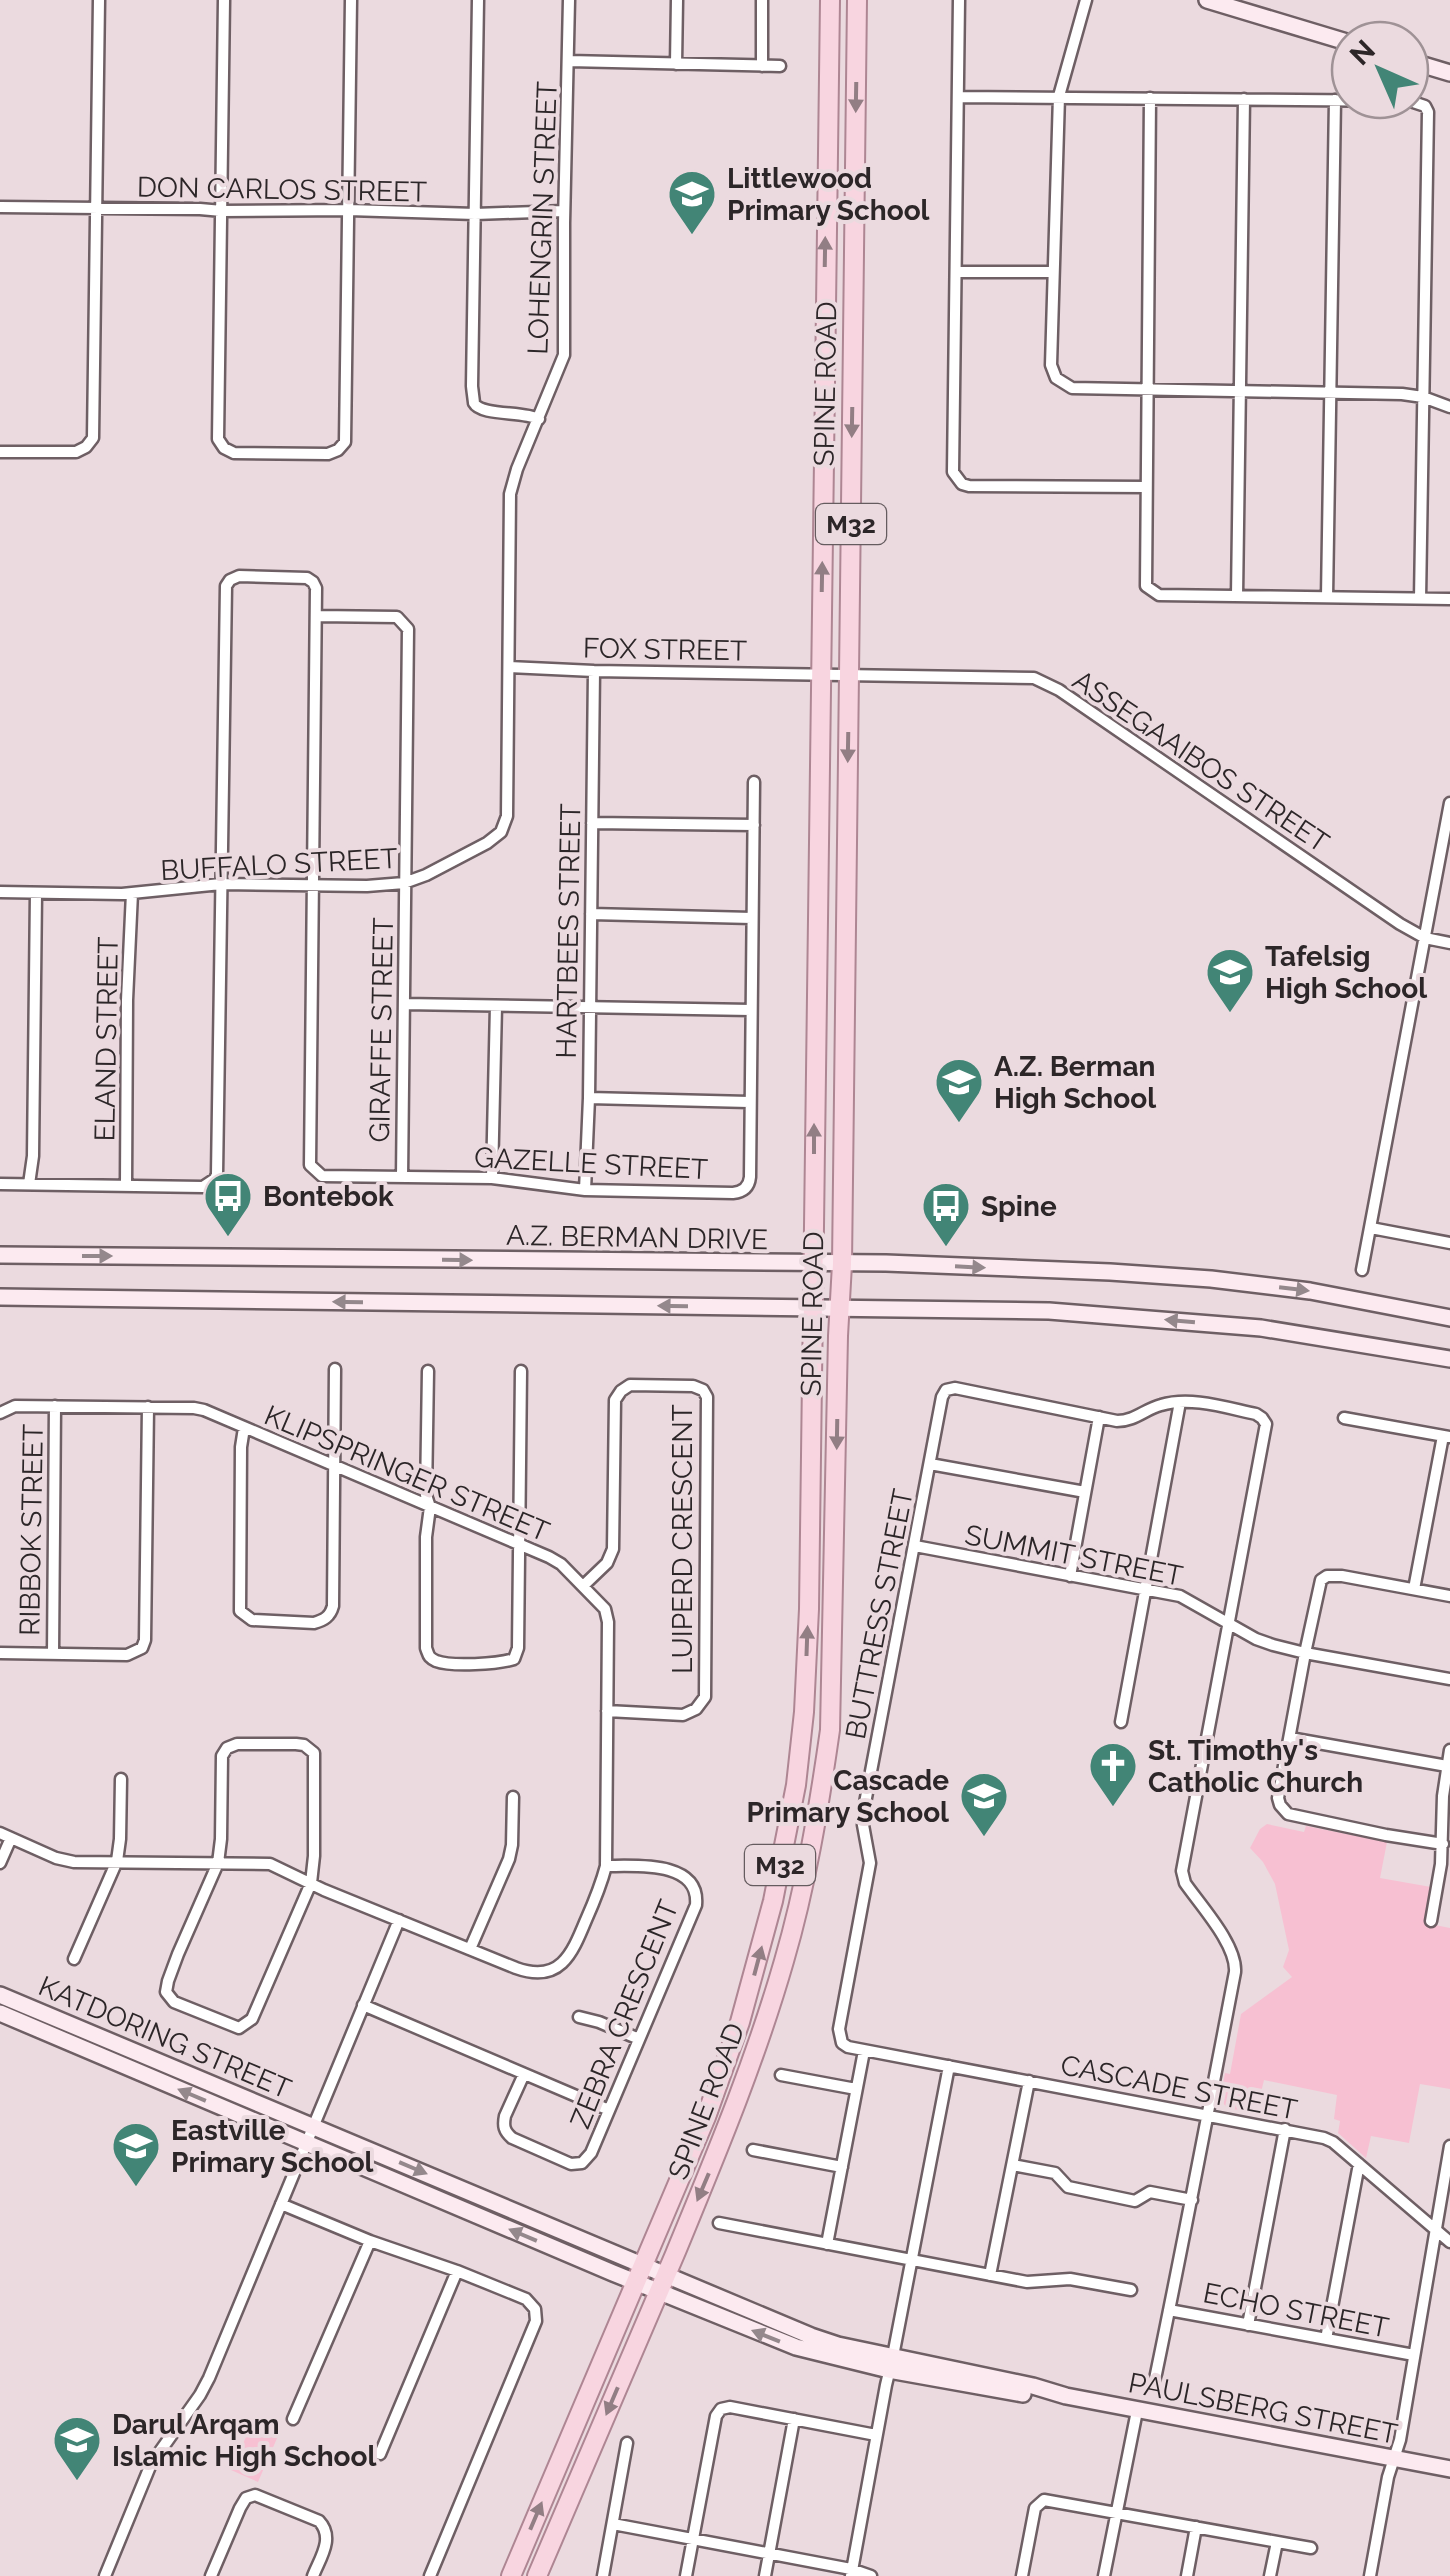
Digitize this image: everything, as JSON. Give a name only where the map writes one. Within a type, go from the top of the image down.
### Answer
[{"type":"main road","name":"SPINE ROAD","points":[[510,2576],[711,2104],[740,2022],[773,1900],[796,1785],[808,1610],[830,0]]},
{"type":"main road","name":"SPINE ROAD","points":[[537,2576],[733,2115],[768,2016],[822,1791],[830,1730],[842,1264],[857,0]]},
{"type":"street","points":[[0,452],[76,452],[93,438],[99,0]]},
{"type":"street","points":[[224,0],[218,439],[234,453],[328,454],[345,442],[351,0]]},
{"type":"street","points":[[478,0],[474,402],[486,411],[528,413],[539,419]]},
{"type":"street","name":"LOHENGRIN STREET","points":[[509,667],[512,482],[564,355],[568,0]]},
{"type":"street","points":[[676,64],[677,0]]},
{"type":"street","points":[[762,0],[762,66]]},
{"type":"street","points":[[959,0],[953,472],[969,486],[1146,487]]},
{"type":"street","points":[[1086,0],[1059,96],[1050,364],[1056,378],[1072,388],[1402,394],[1450,407]]},
{"type":"street","points":[[1206,0],[1330,37]]},
{"type":"street","points":[[569,60],[780,66]]},
{"type":"street","points":[[958,96],[1330,100]]},
{"type":"street","points":[[1150,98],[1144,576],[1149,590],[1159,596],[1450,599]]},
{"type":"street","points":[[1237,596],[1244,99]]},
{"type":"street","points":[[1327,598],[1335,120]]},
{"type":"street","points":[[1420,599],[1428,120]]},
{"type":"street","name":"DON CARLOS STREET","points":[[0,207],[475,214],[564,211]]},
{"type":"street","points":[[956,272],[1052,272]]},
{"type":"street","points":[[0,1184],[202,1187],[215,1180],[226,586],[239,576],[307,578],[316,588],[317,616]]},
{"type":"street","name":"GIRAFFE STREET","points":[[317,616],[397,618],[408,629],[402,1177]]},
{"type":"street","name":"GAZELLE STREET","points":[[317,616],[310,1165],[322,1176],[492,1178],[585,1190],[733,1193],[745,1189],[750,1177],[754,782]]},
{"type":"street","name":"FOX STREET","points":[[509,667],[594,672],[849,674]]},
{"type":"street","name":"BUFFALO STREET","points":[[0,892],[132,893],[221,884],[367,886],[404,883],[426,876],[487,843],[505,824],[509,667]]},
{"type":"street","name":"HARTBEES STREET","points":[[585,1190],[594,672]]},
{"type":"street","name":"ASSEGAAIBOS STREET","points":[[849,674],[1022,677],[1045,682],[1385,914],[1425,938],[1450,943]]},
{"type":"street","points":[[1362,1270],[1450,804]]},
{"type":"street","points":[[592,823],[754,825]]},
{"type":"street","points":[[29,1184],[33,1156],[36,893]]},
{"type":"street","name":"ELAND STREET","points":[[126,1186],[132,893]]},
{"type":"street","points":[[591,914],[752,918]]},
{"type":"street","points":[[404,1004],[751,1010]]},
{"type":"street","points":[[492,1178],[496,1006]]},
{"type":"street","points":[[589,1098],[749,1102]]},
{"type":"street","points":[[1370,1228],[1450,1243]]},
{"type":"street","name":"A.Z. BERMAN DRIVE","points":[[0,1255],[842,1264],[1110,1272],[1211,1278],[1310,1291],[1450,1318]]},
{"type":"street","points":[[0,1297],[1049,1312],[1261,1328],[1450,1359]]},
{"type":"street","points":[[244,1428],[239,1607],[242,1614],[252,1620],[314,1623],[327,1618],[333,1606],[336,1369]]},
{"type":"street","points":[[428,1370],[426,1648],[431,1658],[440,1662],[502,1662],[514,1659],[518,1648],[521,1372]]},
{"type":"street","name":"LUIPERD CRESCENT","points":[[583,1586],[606,1563],[612,1549],[615,1400],[620,1390],[630,1385],[693,1386],[703,1390],[707,1397],[705,1697],[696,1709],[683,1715],[607,1711]]},
{"type":"street","name":"BUTTRESS STREET","points":[[864,2050],[844,2046],[838,2034],[870,1863],[863,1825],[865,1802],[942,1397],[946,1390],[954,1388],[1098,1417]]},
{"type":"street","points":[[1121,1722],[1180,1402]]},
{"type":"street","points":[[1070,1576],[1098,1417],[1128,1421],[1158,1406],[1180,1402],[1207,1404],[1262,1418],[1266,1424],[1263,1443],[1182,1871],[1185,1884],[1236,1960],[1155,2379]]},
{"type":"street","name":"KLIPSPRINGER STREET","points":[[0,1412],[14,1406],[194,1408],[561,1564],[605,1609],[608,1622],[606,1866],[575,1948],[569,1958],[542,1973],[527,1972],[270,1864],[74,1862],[5,1836]]},
{"type":"street","name":"RIBBOK STREET","points":[[53,1654],[55,1406]]},
{"type":"street","points":[[0,1653],[127,1655],[142,1648],[148,1408]]},
{"type":"street","points":[[1344,1418],[1446,1437],[1414,1589]]},
{"type":"street","points":[[930,1464],[1085,1492]]},
{"type":"street","name":"SUMMIT STREET","points":[[915,1546],[1180,1596],[1256,1639],[1305,1653],[1450,1679]]},
{"type":"street","points":[[1444,1844],[1284,1812],[1278,1798],[1318,1586],[1324,1577],[1342,1576],[1450,1596]]},
{"type":"street","points":[[1290,1738],[1447,1766]]},
{"type":"street","points":[[237,1744],[304,1745],[314,1753],[314,1856],[310,1883],[252,2019],[234,2028],[174,2002],[166,1992],[178,1954],[218,1863],[224,1752],[237,1744]]},
{"type":"street","points":[[1432,1921],[1444,1844],[1443,1796],[1450,1750]]},
{"type":"street","points":[[74,1959],[117,1862],[121,1779]]},
{"type":"street","points":[[470,1949],[509,1859],[513,1797]]},
{"type":"street","points":[[0,1863],[5,1836]]},
{"type":"street","name":"ZEBRA CRESCENT","points":[[524,2074],[504,2116],[504,2128],[512,2138],[571,2164],[582,2163],[591,2153],[697,1895],[688,1880],[656,1866],[606,1866]]},
{"type":"street","points":[[105,2576],[152,2464],[209,2378],[398,1920]]},
{"type":"street","name":"KATDORING STREET","points":[[0,1995],[314,2126],[639,2274]]},
{"type":"street","points":[[363,2005],[609,2110]]},
{"type":"street","name":"KATDORING STREET","points":[[0,2014],[307,2144],[639,2274]]},
{"type":"street","points":[[579,2017],[639,2038]]},
{"type":"street","points":[[827,2244],[864,2050]]},
{"type":"street","name":"CASCADE STREET","points":[[864,2050],[1328,2140],[1450,2242]]},
{"type":"street","points":[[851,2573],[949,2066]]},
{"type":"street","points":[[781,2075],[856,2088]]},
{"type":"street","points":[[990,2275],[1029,2081]]},
{"type":"street","points":[[1248,2324],[1285,2129]]},
{"type":"street","points":[[1370,2576],[1388,2478],[1402,2428],[1450,2146]]},
{"type":"street","points":[[752,2150],[842,2167]]},
{"type":"street","points":[[1326,2339],[1359,2164]]},
{"type":"street","points":[[1013,2165],[1055,2173],[1068,2187],[1135,2200],[1150,2192],[1192,2200]]},
{"type":"street","points":[[282,2204],[370,2241],[457,2270],[526,2299],[535,2308],[537,2315],[430,2576]]},
{"type":"street","points":[[719,2223],[1027,2282],[1070,2280],[1131,2290]]},
{"type":"street","points":[[294,2419],[370,2241]]},
{"type":"street","points":[[380,2454],[457,2270]]},
{"type":"street","name":"PAULSBERG STREET","points":[[639,2274],[891,2363],[1034,2386],[1137,2411],[1450,2469]]},
{"type":"street","name":"ECHO STREET","points":[[1169,2310],[1414,2355]]},
{"type":"street","points":[[686,2576],[718,2412],[730,2407],[876,2434]]},
{"type":"street","points":[[1104,2576],[1137,2411]]},
{"type":"street","points":[[765,2576],[794,2419]]},
{"type":"street","points":[[603,2576],[628,2443]]},
{"type":"street","points":[[211,2576],[240,2508],[246,2498],[255,2495],[324,2526],[327,2542],[313,2576]]},
{"type":"street","points":[[1022,2576],[1035,2508],[1040,2501],[1048,2500],[1311,2548]]},
{"type":"street","points":[[612,2524],[871,2576]]},
{"type":"street","points":[[1187,2576],[1196,2527]]},
{"type":"street","points":[[1270,2576],[1277,2542]]},
{"type":"shaded area","points":[[1267,1824],[1304,1832],[1306,1826],[1387,1842],[1380,1878],[1431,1887],[1425,1923],[1450,1928],[1450,2089],[1420,2084],[1409,2143],[1371,2136],[1366,2158],[1338,2133],[1340,2121],[1334,2119],[1337,2095],[1264,2080],[1256,2113],[1227,2108],[1220,2099],[1225,2073],[1230,2074],[1241,2014],[1292,1977],[1283,1967],[1289,1950],[1275,1884],[1250,1848]]},
{"type":"shaded area","points":[[255,2417],[281,2429],[258,2482],[231,2470]]},
{"type":"place","name":"Littlewood Primary School","points":[[692,236]]},
{"type":"place","name":"Tafelsig High School","points":[[1230,1014]]},
{"type":"place","name":"A.Z. Berman High School","points":[[959,1124]]},
{"type":"place","name":"Bontebok","points":[[228,1238]]},
{"type":"place","name":"Spine","points":[[946,1248]]},
{"type":"place","name":"St. Timothy's Catholic Church","points":[[1113,1808]]},
{"type":"place","name":"Cascade Primary School","points":[[984,1838]]},
{"type":"place","name":"Eastville Primary School","points":[[136,2188]]},
{"type":"place","name":"Darul Arqam Islamic High School","points":[[77,2482]]}]
